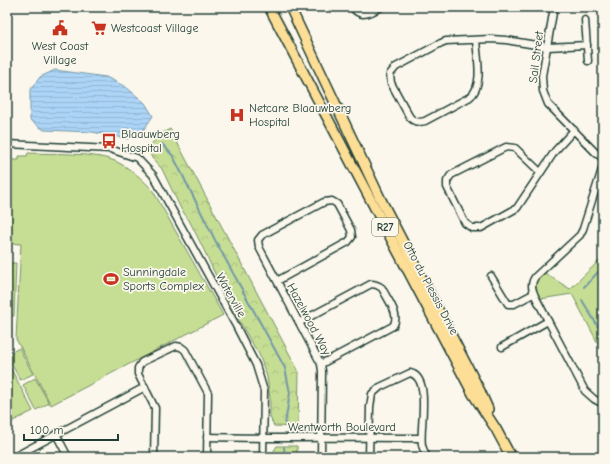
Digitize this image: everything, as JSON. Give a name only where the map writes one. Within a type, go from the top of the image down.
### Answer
[{"type":"main road","name":"Otto du Plessis Drive","points":[[269,7],[473,394],[496,429],[511,457]]},
{"type":"main road","name":"Otto du Plessis Drive","points":[[290,7],[380,198],[480,391],[496,429]]},
{"type":"street","points":[[352,7],[355,11],[362,14],[370,13],[381,7]]},
{"type":"street","name":"Sail Street","points":[[554,7],[542,76],[543,91],[546,100],[551,107],[603,158]]},
{"type":"street","points":[[585,20],[588,61]]},
{"type":"street","points":[[476,40],[478,82],[475,93],[425,121],[413,121],[391,83],[390,77],[392,70],[443,42],[476,40],[506,40],[548,47],[587,45]]},
{"type":"street","points":[[540,172],[516,149],[508,146],[451,175],[447,181],[447,187],[465,223],[472,228],[478,228],[517,208],[554,151],[574,130]]},
{"type":"street","name":"Waterville","points":[[7,144],[110,149],[137,158],[153,175],[256,365],[264,391],[263,457]]},
{"type":"street","points":[[603,166],[583,229],[580,234],[535,277],[532,284],[534,294],[585,391],[594,399],[603,404]]},
{"type":"street","name":"Hazelwood Way","points":[[277,281],[348,242],[352,237],[351,230],[337,204],[332,201],[328,201],[262,235],[258,240],[259,247],[277,281],[300,322],[321,364],[321,457]]},
{"type":"street","points":[[491,276],[507,303],[510,305],[534,294]]},
{"type":"street","points":[[300,322],[371,284],[382,288],[396,315],[395,322],[392,326],[321,364]]},
{"type":"street","points":[[502,347],[548,321]]},
{"type":"street","points":[[154,457],[155,408],[138,374],[138,368],[141,364],[174,346],[183,348],[208,393],[207,457]]},
{"type":"street","points":[[369,457],[370,407],[372,394],[380,387],[410,373],[417,375],[423,387],[421,438],[423,450],[427,457]]},
{"type":"street","points":[[14,457],[145,387]]},
{"type":"street","points":[[56,434],[68,457]]},
{"type":"street","name":"Wentworth Boulevard","points":[[207,437],[303,439],[321,437],[421,438]]},
{"type":"green space","points":[[170,129],[299,372],[298,427],[274,426],[270,417],[270,398],[267,377],[259,354],[225,295],[189,220],[181,209],[162,169],[152,158],[149,151],[150,145],[159,137],[159,135]]},
{"type":"green space","name":"Sunningdale Sports Complex","points":[[28,153],[74,154],[108,159],[127,168],[145,182],[153,191],[223,315],[51,405],[16,339],[21,244],[7,243],[7,155],[10,155],[10,160],[19,160],[19,156],[27,156]]},
{"type":"green space","points":[[603,257],[603,353],[572,294],[540,299],[536,291],[536,282],[543,272],[570,289]]},
{"type":"green space","points":[[7,263],[16,263],[14,316],[7,316]]},
{"type":"green space","points":[[19,348],[33,374],[20,380],[7,355]]},
{"type":"green space","points":[[7,361],[33,411],[7,424]]},
{"type":"green space","points":[[35,378],[49,403],[36,410],[23,385]]},
{"type":"green space","points":[[277,446],[297,446],[297,457],[270,457]]},
{"type":"water","points":[[55,70],[106,77],[126,87],[145,103],[153,116],[142,132],[128,139],[92,132],[44,130],[30,120],[30,90],[40,77]]},
{"type":"waterway","points":[[162,144],[173,156],[215,240],[285,368],[290,393],[285,424]]},
{"type":"waterway","points":[[584,287],[603,267]]},
{"type":"waterway","points":[[582,300],[603,335]]},
{"type":"waterway","points":[[284,447],[285,457]]},
{"type":"place","name":"West Coast Village","points":[[60,28]]},
{"type":"place","name":"Westcoast Village","points":[[99,28]]},
{"type":"place","name":"Netcare Blaauwberg Hospital","points":[[237,115]]},
{"type":"place","name":"Blaauwberg Hospital","points":[[109,141]]},
{"type":"place","name":"Sunningdale Sports Complex","points":[[111,279]]}]
